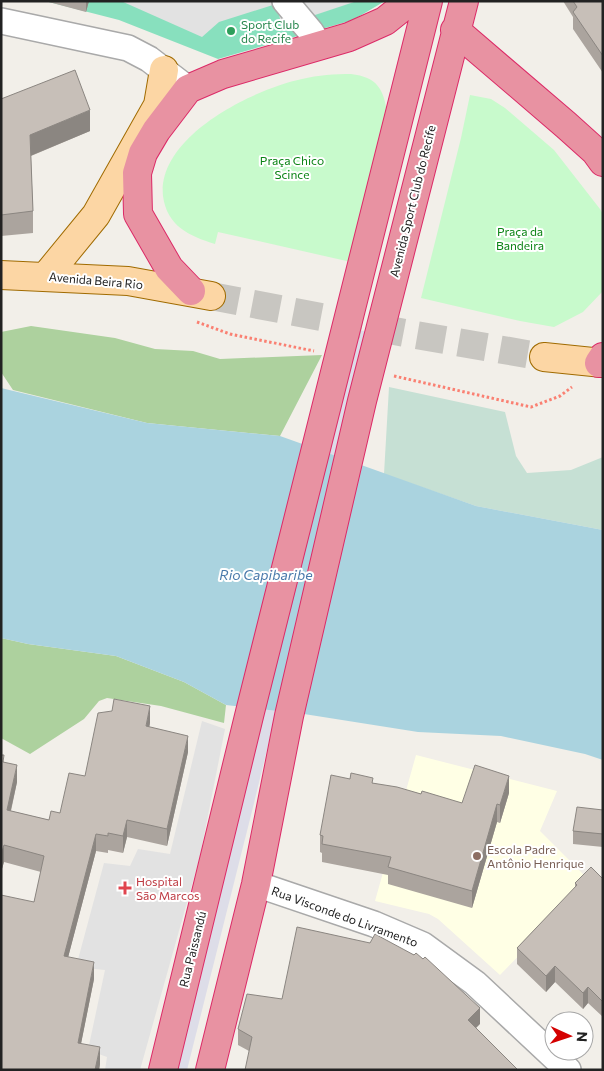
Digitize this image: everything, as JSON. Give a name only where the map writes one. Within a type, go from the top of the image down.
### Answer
[{"type":"highway","points":[[201,293],[170,268],[138,214],[137,173],[143,153],[156,132],[188,89],[223,74],[349,37],[385,21],[410,1]]},
{"type":"highway","points":[[339,356],[428,1]]},
{"type":"highway","name":"Avenida Sport Club do Recife","points":[[256,884],[288,716],[362,401],[455,30],[464,1]]},
{"type":"highway","points":[[455,30],[566,125],[595,151],[603,162]]},
{"type":"highway","name":"Rua Paissandú","points":[[162,1070],[339,356]]},
{"type":"highway","points":[[210,1070],[256,884]]},
{"type":"main road","points":[[46,276],[96,216],[158,105],[164,70]]},
{"type":"main road","name":"Avenida Beira Rio","points":[[1,275],[128,281],[201,293]]},
{"type":"main road","points":[[544,357],[601,361]]},
{"type":"street","points":[[285,1],[320,46]]},
{"type":"street","points":[[1,21],[128,48],[149,59],[188,89]]},
{"type":"street","name":"Rua Visconde do Livramento","points":[[256,884],[374,924],[423,945],[475,983],[568,1070]]},
{"type":"path","points":[[189,319],[230,334],[339,356]]},
{"type":"path","points":[[370,370],[531,407],[560,396],[601,361]]},
{"type":"shaded area","points":[[121,1],[357,1],[282,26],[276,4],[219,22],[202,37]]},
{"type":"shaded area","points":[[354,329],[369,332],[253,807],[187,1070],[170,1070]]},
{"type":"shaded area","points":[[389,387],[505,412],[516,456],[527,473],[571,470],[603,457],[603,530],[476,506],[384,474]]},
{"type":"shaded area","name":"Hospital São Marcos","points":[[202,721],[225,729],[200,856],[140,1070],[105,1070],[107,1057],[88,1050],[105,970],[76,967],[104,863],[130,866],[138,849],[170,854]]},
{"type":"shaded area","name":"Escola Padre Antônio Henrique","points":[[416,755],[557,791],[540,831],[591,882],[500,975],[438,919],[429,914],[375,901]]},
{"type":"green space","name":"Sport Club do Recife","points":[[45,1],[385,1],[353,20],[218,59],[119,20]]},
{"type":"green space","name":"Praça Chico Scince","points":[[351,74],[367,78],[378,86],[384,97],[387,113],[351,262],[218,232],[215,244],[188,233],[174,222],[165,206],[163,196],[165,174],[175,154],[192,135],[212,119],[235,105],[282,84],[327,75]]},
{"type":"green space","name":"Praça da Bandeira","points":[[470,95],[491,99],[505,108],[554,150],[603,214],[603,291],[583,312],[554,327],[421,298]]},
{"type":"green space","points":[[31,326],[115,338],[155,349],[193,351],[220,359],[322,355],[280,436],[147,423],[13,390],[1,372],[1,332]]},
{"type":"green space","points":[[1,638],[28,644],[116,656],[184,682],[226,705],[224,723],[161,706],[107,698],[99,701],[84,719],[30,754],[1,738]]},
{"type":"water","name":"Rio Capibaribe","points":[[1,388],[147,423],[280,436],[476,506],[603,530],[603,760],[585,754],[501,736],[418,732],[304,714],[226,705],[184,682],[116,656],[28,644],[1,638]]},
{"type":"building","points":[[573,1],[603,1],[603,56],[573,12],[577,7]]},
{"type":"building","points":[[75,70],[90,110],[30,135],[33,211],[1,215],[1,99]]},
{"type":"building","points":[[114,699],[150,706],[146,726],[188,736],[167,829],[127,820],[123,836],[108,833],[108,836],[96,834],[64,956],[94,962],[78,1043],[100,1047],[95,1070],[1,1070],[1,895],[34,902],[44,856],[4,845],[1,855],[1,755],[4,755],[3,762],[17,765],[7,810],[49,820],[51,811],[60,813],[69,773],[85,776],[98,713],[112,711]]},
{"type":"building","points":[[475,765],[509,776],[500,805],[497,804],[472,891],[388,867],[391,857],[322,844],[323,836],[320,835],[331,775],[350,779],[351,773],[373,778],[372,783],[397,787],[421,794],[422,791],[462,803]]},
{"type":"building","points":[[577,807],[603,810],[603,834],[573,831]]},
{"type":"building","points":[[591,867],[603,879],[603,1002],[588,987],[583,993],[555,966],[546,976],[517,948],[577,885],[575,883]]},
{"type":"building","points":[[297,927],[370,943],[375,934],[414,955],[416,953],[423,959],[425,957],[480,1008],[468,1020],[518,1070],[245,1070],[252,1037],[238,1029],[247,994],[282,999]]},
{"type":"tunnel","points":[[211,296],[544,357]]},
{"type":"place","name":"Sport Club do Recife","points":[[231,31]]},
{"type":"place","name":"Escola Padre Antônio Henrique","points":[[477,856]]},
{"type":"place","name":"Hospital São Marcos","points":[[125,888]]}]
